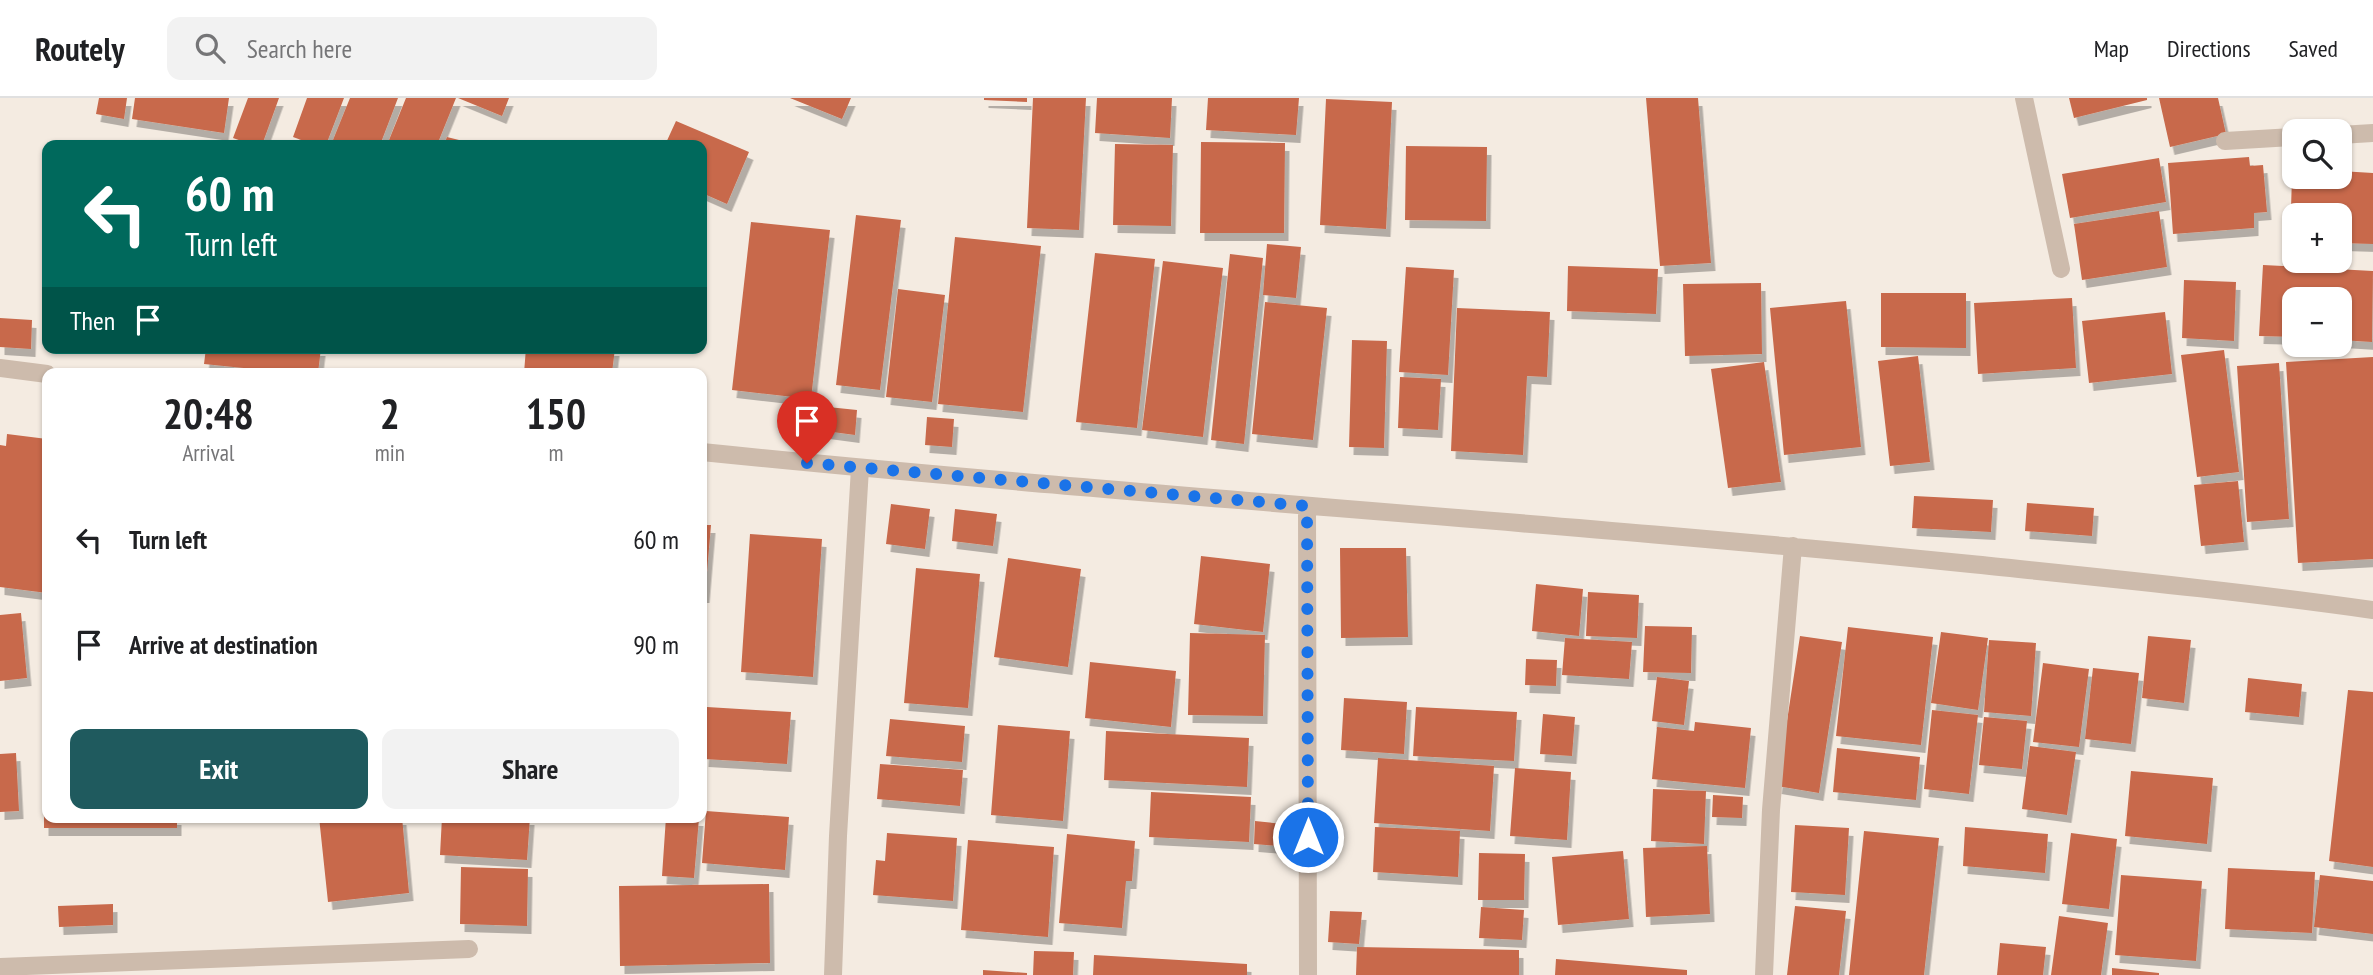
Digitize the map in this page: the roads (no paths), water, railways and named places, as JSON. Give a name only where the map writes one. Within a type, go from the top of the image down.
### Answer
[{"type":"street","points":[[2024,98],[2061,269]]},
{"type":"street","points":[[2352,134],[2373,133]]},
{"type":"street","points":[[2225,141],[2282,138]]},
{"type":"street","points":[[0,368],[42,373]]},
{"type":"street","points":[[707,453],[860,468],[1793,546],[2265,594],[2373,610]]},
{"type":"street","points":[[833,975],[838,836],[860,468]]},
{"type":"street","points":[[1307,506],[1308,975]]},
{"type":"street","points":[[1764,975],[1771,810],[1793,546]]},
{"type":"street","points":[[0,967],[470,949]]}]
